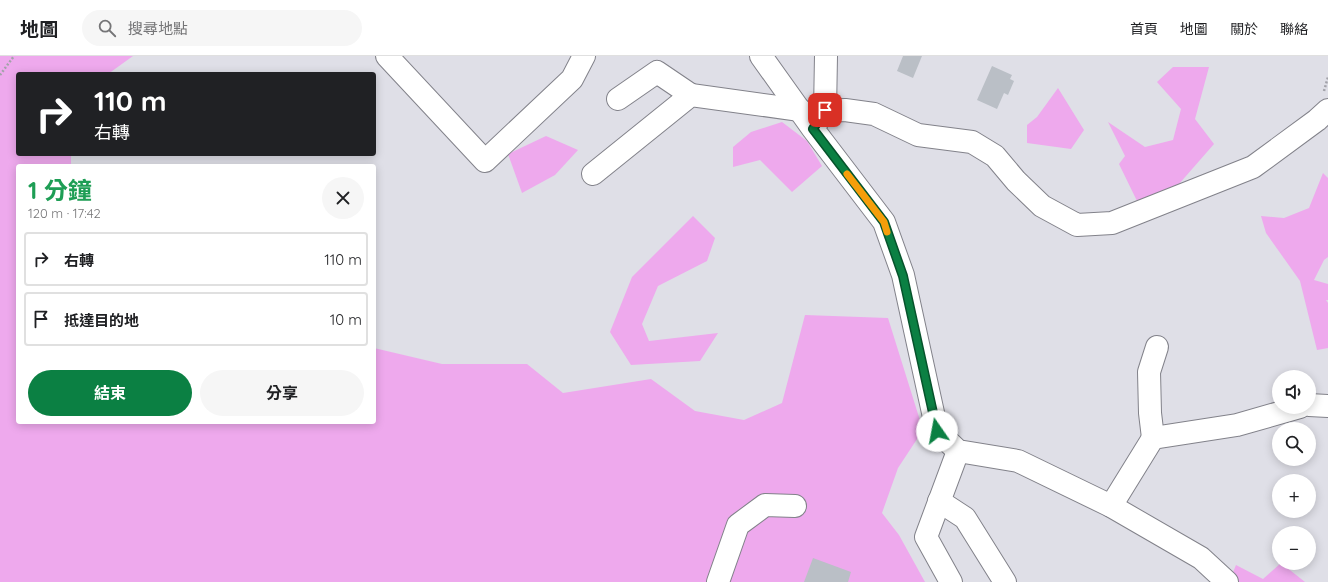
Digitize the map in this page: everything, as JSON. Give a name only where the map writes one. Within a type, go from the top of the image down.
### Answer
[{"type":"street","points":[[388,56],[485,161],[572,79],[584,56]]},
{"type":"street","points":[[761,56],[813,129],[884,222],[903,276],[937,431],[958,451],[1018,461],[1111,506],[1201,558],[1227,582]]},
{"type":"street","points":[[813,129],[825,110],[826,56]]},
{"type":"street","points":[[618,99],[657,72],[692,95],[800,110]]},
{"type":"street","points":[[593,174],[692,95]]},
{"type":"street","points":[[825,110],[845,110],[874,114],[918,135],[972,142],[995,156],[1016,181],[1042,206],[1078,225],[1112,223],[1253,167],[1317,120],[1328,110]]},
{"type":"street","points":[[1111,506],[1153,438],[1149,372],[1157,347]]},
{"type":"street","points":[[1316,406],[1328,406]]},
{"type":"street","points":[[1153,438],[1237,425],[1276,414]]},
{"type":"street","points":[[951,582],[926,537],[958,451]]},
{"type":"street","points":[[939,501],[965,518],[1005,582]]},
{"type":"street","points":[[718,582],[738,525],[765,505],[795,506]]},
{"type":"path","points":[[0,75],[14,56]]},
{"type":"shaded area","points":[[0,56],[133,56],[111,72],[16,72],[16,156],[71,156],[71,164],[16,164],[16,424],[376,424],[376,348],[442,364],[527,364],[563,393],[651,379],[695,411],[744,420],[782,403],[805,315],[888,318],[923,430],[898,468],[882,513],[899,535],[925,582],[0,582]]},
{"type":"shaded area","points":[[1173,67],[1209,67],[1195,119],[1214,144],[1179,184],[1137,201],[1119,164],[1125,156],[1108,122],[1145,147],[1173,140],[1181,109],[1157,82]]},
{"type":"shaded area","points":[[1058,88],[1084,130],[1071,149],[1027,143],[1027,125],[1037,117]]},
{"type":"shaded area","points":[[782,122],[807,141],[822,166],[792,192],[760,160],[733,167],[733,147],[751,132]]},
{"type":"shaded area","points":[[546,136],[578,150],[555,175],[522,193],[508,154]]},
{"type":"shaded area","points":[[1323,173],[1328,178],[1328,257],[1324,260],[1314,280],[1328,284],[1328,300],[1326,300],[1328,303],[1328,348],[1317,350],[1300,281],[1266,233],[1261,216],[1284,218],[1309,208]]},
{"type":"shaded area","points":[[693,216],[715,238],[707,261],[658,286],[642,324],[649,341],[718,333],[700,361],[631,365],[610,332],[632,277]]},
{"type":"shaded area","points":[[1236,565],[1263,579],[1273,570],[1290,570],[1305,582],[1229,582]]},
{"type":"building","points":[[903,56],[922,56],[913,78],[897,71]]},
{"type":"building","points":[[992,66],[1012,75],[1010,79],[1014,81],[1008,95],[1004,93],[997,109],[977,100]]},
{"type":"building","points":[[813,558],[851,572],[848,582],[804,582]]},
{"type":"slow traffic","points":[[847,174],[884,222],[887,232]]},
{"type":"route","points":[[825,110],[813,129],[884,222],[903,276],[937,431]]}]
